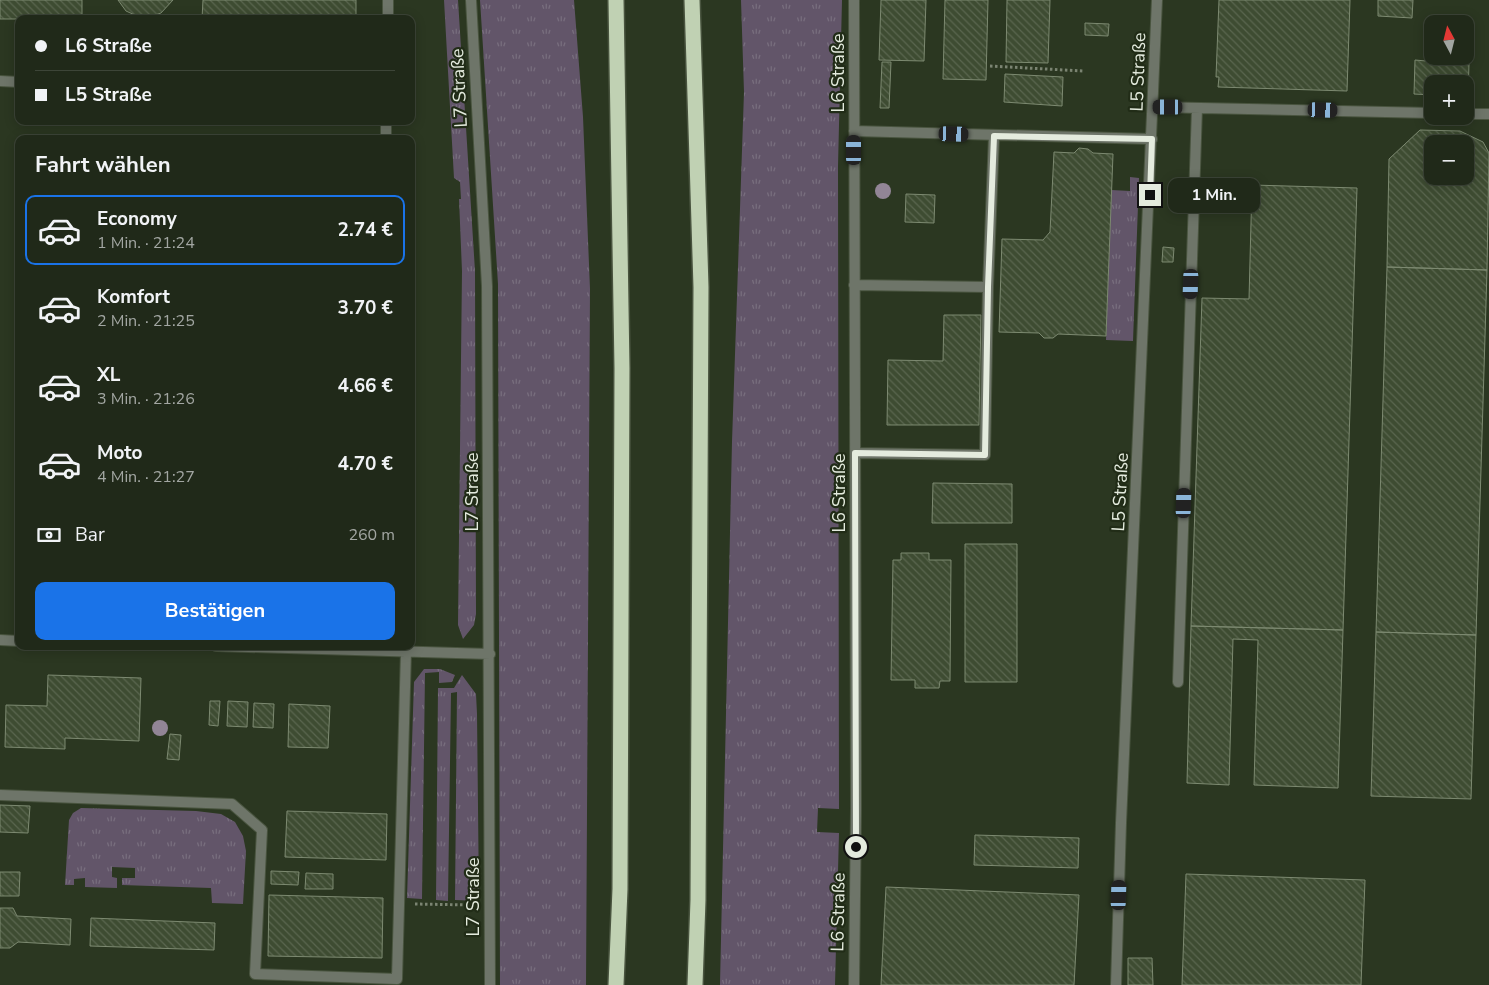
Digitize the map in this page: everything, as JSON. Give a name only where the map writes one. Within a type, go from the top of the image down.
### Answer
[{"type":"highway","points":[[616,0],[622,368],[620,889],[616,985]]},
{"type":"highway","points":[[692,0],[701,287],[696,985]]},
{"type":"lane","points":[[388,0],[388,15]]},
{"type":"lane","name":"L7 Straße","points":[[471,0],[487,286],[490,985]]},
{"type":"lane","name":"L6 Straße","points":[[854,0],[854,985]]},
{"type":"lane","name":"L5 Straße","points":[[1116,985],[1121,823],[1157,0]]},
{"type":"lane","points":[[0,81],[15,82]]},
{"type":"lane","points":[[1153,107],[1424,113]]},
{"type":"lane","points":[[1178,682],[1197,108]]},
{"type":"lane","points":[[1474,114],[1489,114]]},
{"type":"lane","points":[[854,131],[1152,139]]},
{"type":"lane","points":[[855,453],[985,455],[988,287],[994,136]]},
{"type":"lane","points":[[854,285],[988,287]]},
{"type":"lane","points":[[0,640],[15,641]]},
{"type":"lane","points":[[394,650],[490,654]]},
{"type":"lane","points":[[0,795],[232,804],[262,830],[255,974],[397,979],[406,651]]},
{"type":"path","points":[[990,66],[1083,71]]},
{"type":"path","points":[[416,904],[490,906]]},
{"type":"green space","points":[[444,0],[458,0],[475,271],[476,614],[474,625],[463,639],[458,625],[462,271],[459,199],[461,199],[460,182],[454,178]]},
{"type":"green space","points":[[480,0],[574,0],[583,117],[590,289],[586,985],[500,985],[498,284]]},
{"type":"green space","points":[[741,0],[842,0],[838,166],[839,809],[818,808],[817,832],[839,833],[835,985],[720,985],[732,442],[744,92]]},
{"type":"green space","points":[[1130,177],[1139,178],[1133,341],[1106,340],[1111,190],[1130,191]]},
{"type":"green space","points":[[424,669],[440,669],[455,675],[452,682],[439,683],[439,672],[425,673],[422,899],[407,898],[414,682]]},
{"type":"green space","points":[[462,675],[476,694],[479,901],[455,900],[457,692],[451,693],[448,901],[436,900],[438,688],[454,688]]},
{"type":"green space","points":[[81,808],[196,811],[221,814],[235,822],[243,836],[246,851],[243,904],[212,903],[211,888],[122,885],[122,878],[135,878],[135,868],[112,867],[112,877],[117,878],[117,888],[85,887],[85,878],[74,879],[74,885],[65,885],[69,820],[73,813]]},
{"type":"building","points":[[0,0],[82,0],[82,15],[15,15],[15,19],[0,19]]},
{"type":"building","points":[[118,0],[173,0],[161,13],[155,15],[135,15],[126,11]]},
{"type":"building","points":[[203,0],[356,0],[356,15],[202,15]]},
{"type":"building","points":[[881,0],[926,0],[924,61],[879,60]]},
{"type":"building","points":[[945,0],[988,0],[986,80],[943,79]]},
{"type":"building","points":[[1007,0],[1050,0],[1048,63],[1006,62]]},
{"type":"building","points":[[1219,0],[1350,0],[1347,91],[1218,87],[1219,77],[1216,77]]},
{"type":"building","points":[[1378,0],[1413,0],[1412,18],[1378,16]]},
{"type":"building","points":[[1085,23],[1109,24],[1108,36],[1085,35]]},
{"type":"building","points":[[1415,60],[1424,61],[1424,65],[1469,65],[1469,75],[1424,75],[1424,95],[1414,94]]},
{"type":"building","points":[[882,62],[891,62],[889,108],[880,108]]},
{"type":"building","points":[[1005,74],[1063,77],[1062,106],[1004,102]]},
{"type":"building","points":[[1420,130],[1460,131],[1468,135],[1424,135],[1424,185],[1474,185],[1474,138],[1483,142],[1489,153],[1487,270],[1387,267],[1389,159]]},
{"type":"building","points":[[1079,148],[1088,149],[1093,153],[1113,154],[1106,336],[1058,334],[1053,338],[1044,338],[1039,333],[999,332],[1002,239],[1043,240],[1050,232],[1054,152],[1074,153]]},
{"type":"building","points":[[1252,185],[1357,188],[1343,630],[1191,626],[1202,298],[1249,299]]},
{"type":"building","points":[[906,194],[935,195],[934,223],[905,222]]},
{"type":"building","points":[[1163,247],[1174,248],[1173,262],[1162,262]]},
{"type":"building","points":[[1387,267],[1487,270],[1476,635],[1376,632]]},
{"type":"building","points":[[944,315],[981,315],[979,425],[887,425],[888,360],[943,361]]},
{"type":"building","points":[[933,483],[1012,484],[1012,523],[932,523]]},
{"type":"building","points":[[965,544],[1017,544],[1017,682],[965,682]]},
{"type":"building","points":[[901,553],[929,553],[929,560],[951,560],[950,681],[940,681],[939,688],[915,688],[915,680],[891,680],[893,560],[901,560]]},
{"type":"building","points":[[1191,626],[1343,630],[1338,788],[1254,785],[1258,640],[1233,639],[1229,785],[1187,783]]},
{"type":"building","points":[[1376,632],[1476,635],[1471,799],[1371,796]]},
{"type":"building","points":[[48,675],[141,678],[139,741],[65,738],[65,749],[5,747],[6,705],[47,706]]},
{"type":"building","points":[[210,701],[220,701],[218,726],[209,725]]},
{"type":"building","points":[[228,701],[248,702],[247,727],[227,726]]},
{"type":"building","points":[[254,703],[274,704],[273,728],[253,727]]},
{"type":"building","points":[[289,704],[330,706],[328,748],[288,747]]},
{"type":"building","points":[[170,734],[181,735],[179,760],[167,759]]},
{"type":"building","points":[[0,805],[30,806],[28,833],[0,832]]},
{"type":"building","points":[[287,811],[387,814],[386,860],[285,857]]},
{"type":"building","points":[[975,835],[1079,838],[1078,868],[974,865]]},
{"type":"building","points":[[271,871],[299,872],[298,885],[271,884]]},
{"type":"building","points":[[0,872],[20,872],[19,896],[0,896]]},
{"type":"building","points":[[306,873],[333,874],[333,889],[305,889]]},
{"type":"building","points":[[1186,874],[1365,880],[1361,985],[1182,985]]},
{"type":"building","points":[[886,887],[1079,895],[1074,985],[881,985]]},
{"type":"building","points":[[269,895],[383,898],[382,958],[268,956]]},
{"type":"building","points":[[0,908],[13,908],[17,916],[71,919],[70,945],[18,942],[10,948],[0,948]]},
{"type":"building","points":[[91,918],[215,923],[214,950],[90,946]]},
{"type":"building","points":[[1128,958],[1152,958],[1153,985],[1128,985]]},
{"type":"route","points":[[856,847],[855,453],[985,455],[988,287],[994,136],[1152,139],[1150,195]]}]
